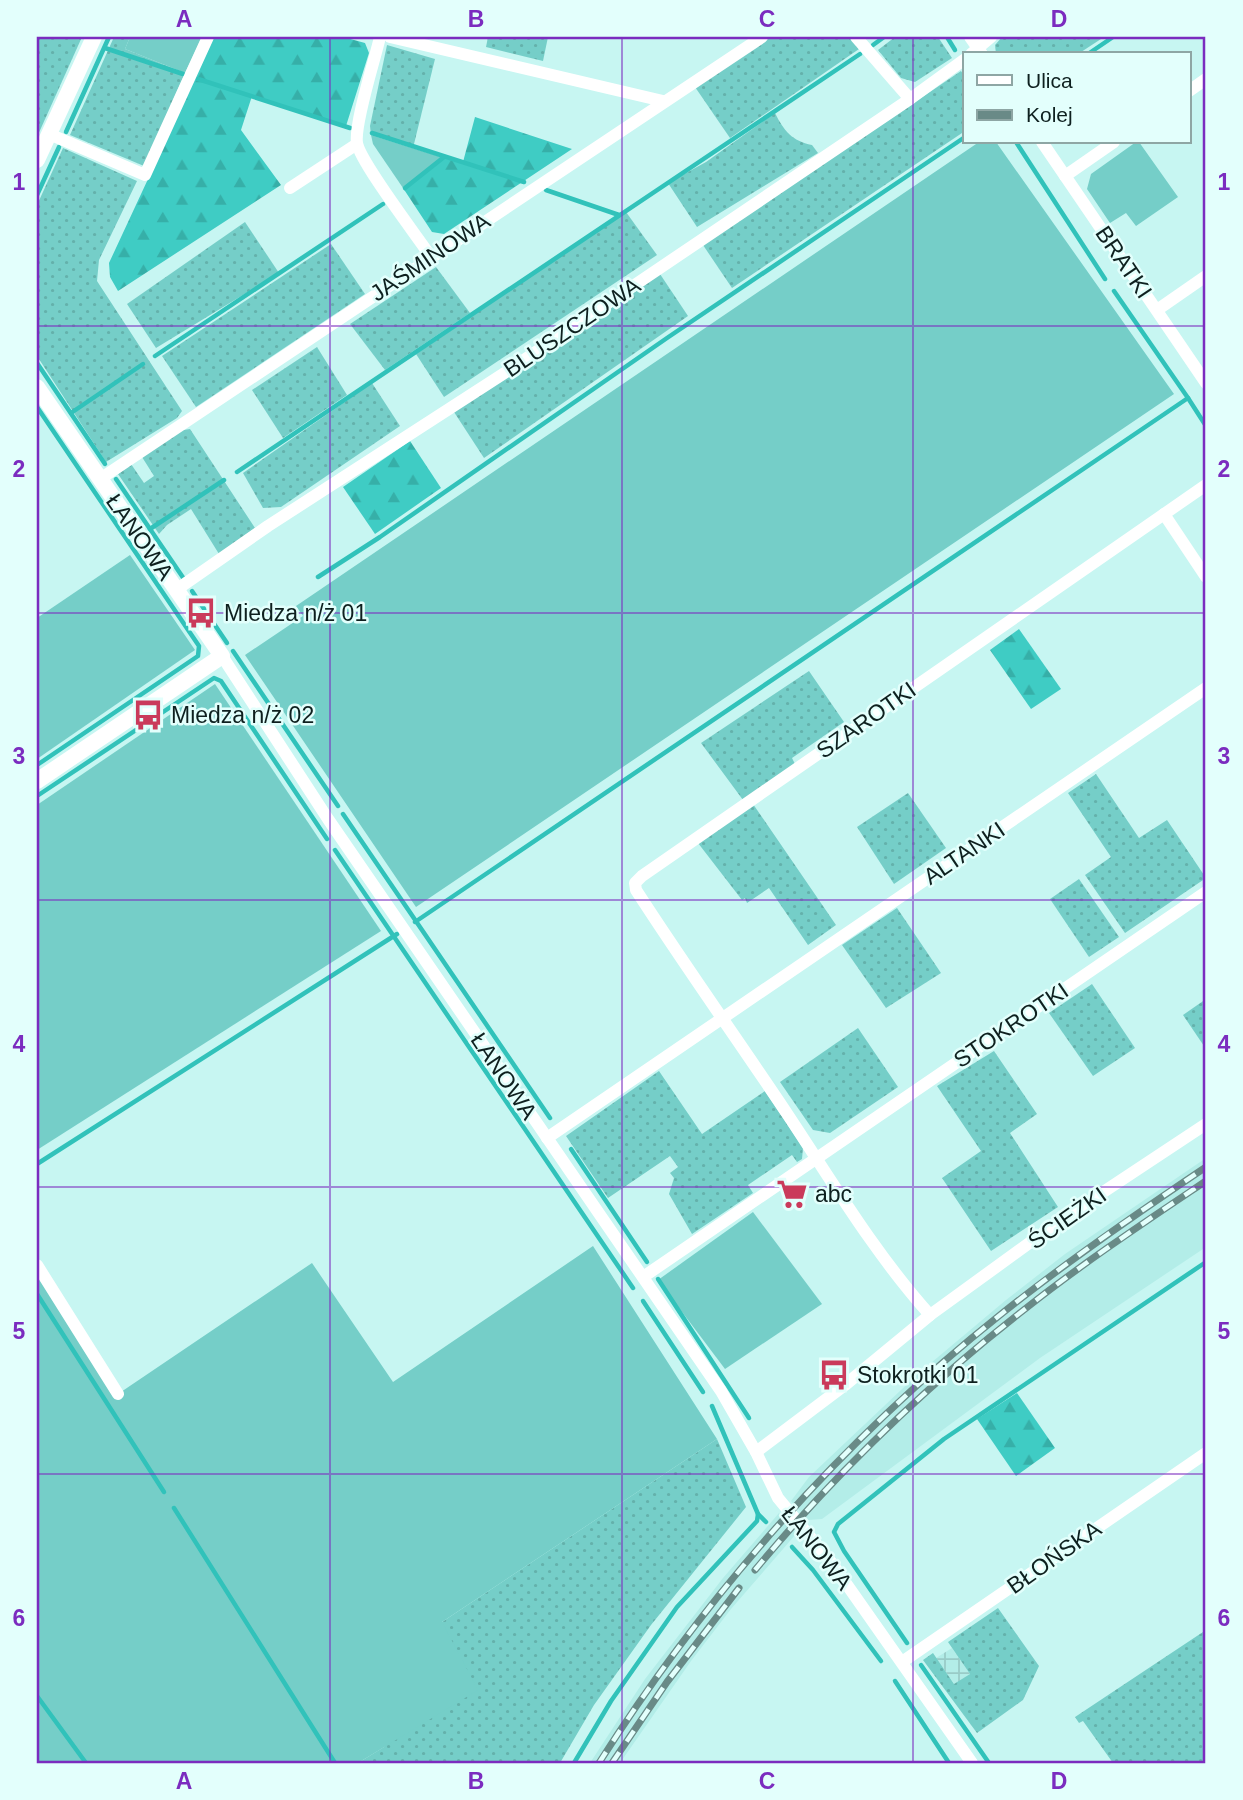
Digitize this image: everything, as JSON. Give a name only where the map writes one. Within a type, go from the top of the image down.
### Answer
[{"type":"street","points":[[37,160],[94,37]]},
{"type":"street","points":[[49,134],[145,174],[208,37]]},
{"type":"street","points":[[380,37],[357,144],[431,257]]},
{"type":"street","points":[[390,37],[663,101]]},
{"type":"street","name":"JAŚMINOWA","points":[[100,479],[762,37]]},
{"type":"street","points":[[856,37],[910,99]]},
{"type":"street","points":[[970,37],[977,52],[991,37]]},
{"type":"street","name":"BLUSZCZOWA","points":[[176,590],[268,526],[503,374],[963,60]]},
{"type":"street","points":[[1190,90],[1206,79]]},
{"type":"street","points":[[290,188],[357,144]]},
{"type":"street","name":"BRATKI","points":[[1043,144],[1206,383]]},
{"type":"street","points":[[1065,176],[1111,144]]},
{"type":"street","points":[[1157,310],[1206,276]]},
{"type":"street","name":"ŁANOWA","points":[[37,387],[222,656],[328,819],[721,1391],[756,1452],[778,1498],[825,1553],[972,1763]]},
{"type":"street","name":"SZAROTKI","points":[[722,1019],[636,890],[635,884],[642,876],[1206,485]]},
{"type":"street","points":[[1164,514],[1206,577]]},
{"type":"street","points":[[37,781],[222,656]]},
{"type":"street","name":"ALTANKI","points":[[547,1138],[1206,688]]},
{"type":"street","name":"STOKROTKI","points":[[643,1277],[1206,892]]},
{"type":"street","points":[[722,1019],[865,1228],[930,1315]]},
{"type":"street","name":"ŚCIEŻKI","points":[[756,1452],[845,1385],[930,1315],[1061,1220],[1206,1124]]},
{"type":"street","points":[[37,1265],[118,1394]]},
{"type":"street","name":"BŁOŃSKA","points":[[902,1662],[1206,1452]]},
{"type":"shaded area","points":[[37,37],[82,37],[37,137]]},
{"type":"shaded area","points":[[114,37],[130,37],[125,49],[185,73],[144,166],[70,135]]},
{"type":"shaded area","points":[[130,37],[202,37],[185,73],[125,49]]},
{"type":"shaded area","points":[[488,37],[548,37],[543,61],[486,47]]},
{"type":"shaded area","points":[[771,37],[851,37],[859,49],[730,138],[695,87]]},
{"type":"shaded area","points":[[895,37],[938,37],[952,58],[915,82],[901,78],[878,50]]},
{"type":"shaded area","points":[[1002,37],[1101,39],[1081,52],[996,52],[995,45]]},
{"type":"shaded area","points":[[387,45],[435,59],[413,148],[371,135],[370,126]]},
{"type":"shaded area","points":[[961,71],[963,74],[963,132],[732,288],[703,245]]},
{"type":"shaded area","points":[[775,113],[789,134],[812,145],[818,153],[697,227],[668,183],[706,162]]},
{"type":"shaded area","points":[[371,135],[444,158],[403,188],[373,144]]},
{"type":"shaded area","points":[[976,144],[997,144],[1174,394],[416,907],[245,655],[303,616],[296,606]]},
{"type":"shaded area","points":[[1133,144],[1140,144],[1178,197],[1136,226],[1126,213],[1110,223],[1087,189],[1091,174]]},
{"type":"shaded area","points":[[63,148],[137,181],[99,260],[97,281],[182,411],[177,418],[106,462],[37,356],[37,205]]},
{"type":"shaded area","points":[[626,212],[657,255],[444,397],[416,354]]},
{"type":"shaded area","points":[[245,222],[279,273],[156,348],[127,304]]},
{"type":"shaded area","points":[[331,244],[365,294],[196,407],[162,356]]},
{"type":"shaded area","points":[[436,267],[470,313],[385,370],[350,324]]},
{"type":"shaded area","points":[[660,274],[688,316],[484,458],[454,412]]},
{"type":"shaded area","points":[[317,347],[347,395],[283,438],[252,390]]},
{"type":"shaded area","points":[[372,383],[400,426],[281,507],[263,508],[243,473]]},
{"type":"shaded area","points":[[190,429],[255,528],[219,554],[191,509],[167,525],[159,534],[118,474],[131,464],[144,483],[154,476],[142,457],[177,431]]},
{"type":"shaded area","points":[[130,555],[195,650],[37,759],[37,618]]},
{"type":"shaded area","points":[[809,671],[844,722],[792,758],[795,764],[743,800],[701,743]]},
{"type":"shaded area","points":[[215,684],[381,931],[37,1150],[37,805]]},
{"type":"shaded area","points":[[1096,774],[1139,838],[1167,820],[1206,878],[1125,933],[1085,875],[1111,857],[1068,793]]},
{"type":"shaded area","points":[[908,793],[946,848],[894,884],[857,827]]},
{"type":"shaded area","points":[[753,804],[836,925],[808,945],[769,888],[747,903],[745,898],[742,900],[698,843]]},
{"type":"shaded area","points":[[1079,879],[1119,937],[1089,957],[1050,899]]},
{"type":"shaded area","points":[[897,908],[941,973],[886,1008],[842,945]]},
{"type":"shaded area","points":[[1092,984],[1135,1048],[1093,1076],[1049,1013]]},
{"type":"shaded area","points":[[1206,999],[1206,1049],[1183,1015]]},
{"type":"shaded area","points":[[858,1028],[898,1087],[830,1133],[813,1130],[780,1082]]},
{"type":"shaded area","points":[[994,1051],[1037,1114],[1010,1133],[1058,1207],[991,1251],[942,1178],[981,1151],[937,1086]]},
{"type":"shaded area","points":[[659,1071],[702,1134],[765,1091],[803,1148],[802,1159],[797,1162],[792,1155],[748,1185],[753,1193],[692,1234],[669,1194],[674,1178],[670,1173],[678,1167],[670,1156],[608,1198],[566,1136]]},
{"type":"shaded area","points":[[1206,1158],[1206,1247],[1040,1358],[822,1519],[808,1520],[791,1501],[809,1477],[919,1373],[1006,1300],[1065,1254]]},
{"type":"shaded area","points":[[753,1212],[822,1304],[725,1369],[658,1280]]},
{"type":"shaded area","points":[[593,1246],[717,1439],[442,1622],[478,1690],[358,1763],[37,1763],[37,1265],[118,1394],[312,1263],[393,1382]]},
{"type":"shaded area","points":[[717,1439],[746,1507],[651,1625],[594,1705],[560,1763],[358,1763],[384,1747],[442,1622]]},
{"type":"shaded area","points":[[779,1513],[796,1534],[731,1609],[691,1661],[620,1763],[590,1763],[645,1679],[723,1578]]},
{"type":"shaded area","points":[[998,1608],[1039,1666],[1023,1700],[977,1733],[923,1660],[933,1653],[954,1684],[970,1674],[948,1642]]},
{"type":"shaded area","points":[[1206,1630],[1206,1763],[1113,1763],[1083,1721],[1079,1723],[1075,1717]]},
{"type":"shaded area","points":[[952,1648],[970,1674],[955,1685],[936,1658]]},
{"type":"green space","points":[[214,37],[343,37],[365,43],[369,53],[346,126],[252,96],[241,130],[281,185],[118,291],[110,277],[109,263]]},
{"type":"green space","points":[[475,117],[572,149],[444,234],[432,232],[403,188],[444,158],[463,162]]},
{"type":"green space","points":[[410,441],[441,488],[375,534],[343,487]]},
{"type":"green space","points":[[1019,629],[1061,689],[1031,709],[990,650]]},
{"type":"green space","points":[[1017,1393],[1055,1448],[1016,1476],[977,1419]]},
{"type":"waterway","points":[[66,132],[109,37]]},
{"type":"waterway","points":[[873,45],[884,37]]},
{"type":"waterway","points":[[947,37],[955,50]]},
{"type":"waterway","points":[[1091,52],[1113,37]]},
{"type":"waterway","points":[[105,48],[183,74]]},
{"type":"waterway","points":[[237,472],[860,54]]},
{"type":"waterway","points":[[198,79],[350,128]]},
{"type":"waterway","points":[[372,133],[524,182]]},
{"type":"waterway","points":[[318,577],[963,138]]},
{"type":"waterway","points":[[1017,144],[1105,279]]},
{"type":"waterway","points":[[37,195],[59,147]]},
{"type":"waterway","points":[[405,188],[444,157]]},
{"type":"waterway","points":[[546,190],[619,215]]},
{"type":"waterway","points":[[155,356],[383,204]]},
{"type":"waterway","points":[[415,922],[1188,398],[1114,291]]},
{"type":"waterway","points":[[37,363],[105,464]]},
{"type":"waterway","points":[[71,413],[143,364]]},
{"type":"waterway","points":[[1188,398],[1206,426]]},
{"type":"waterway","points":[[37,407],[199,646],[198,656],[37,765]]},
{"type":"waterway","points":[[116,479],[184,579]]},
{"type":"waterway","points":[[150,529],[224,480]]},
{"type":"waterway","points":[[192,591],[227,643]]},
{"type":"waterway","points":[[233,651],[338,806]]},
{"type":"waterway","points":[[37,796],[214,678],[221,681],[327,839]]},
{"type":"waterway","points":[[343,814],[550,1118]]},
{"type":"waterway","points":[[335,850],[633,1288]]},
{"type":"waterway","points":[[37,1164],[397,934]]},
{"type":"waterway","points":[[571,1149],[647,1262]]},
{"type":"waterway","points":[[907,1643],[844,1551],[834,1532],[838,1524],[944,1439],[1206,1262]]},
{"type":"waterway","points":[[658,1279],[749,1418]]},
{"type":"waterway","points":[[37,1294],[164,1492]]},
{"type":"waterway","points":[[643,1301],[703,1392]]},
{"type":"waterway","points":[[574,1763],[611,1701],[677,1607],[757,1521],[758,1514],[712,1406]]},
{"type":"waterway","points":[[174,1508],[335,1763]]},
{"type":"waterway","points":[[758,1514],[766,1522]]},
{"type":"waterway","points":[[792,1547],[813,1570],[881,1661]]},
{"type":"waterway","points":[[921,1665],[989,1763]]},
{"type":"waterway","points":[[895,1681],[949,1763]]},
{"type":"waterway","points":[[37,1696],[86,1763]]},
{"type":"railway","points":[[599,1763],[685,1639],[781,1522],[832,1467],[942,1363],[1000,1315],[1101,1239],[1206,1167]]},
{"type":"railway","points":[[755,1570],[849,1466],[952,1369],[1069,1275],[1206,1181]]},
{"type":"railway","points":[[612,1763],[667,1682],[739,1588]]},
{"type":"place","name":"Miedza n/ż 01","points":[[201,613]]},
{"type":"place","name":"Miedza n/ż 02","points":[[148,715]]},
{"type":"place","name":"abc","points":[[792,1194]]},
{"type":"place","name":"Stokrotki 01","points":[[834,1375]]}]
